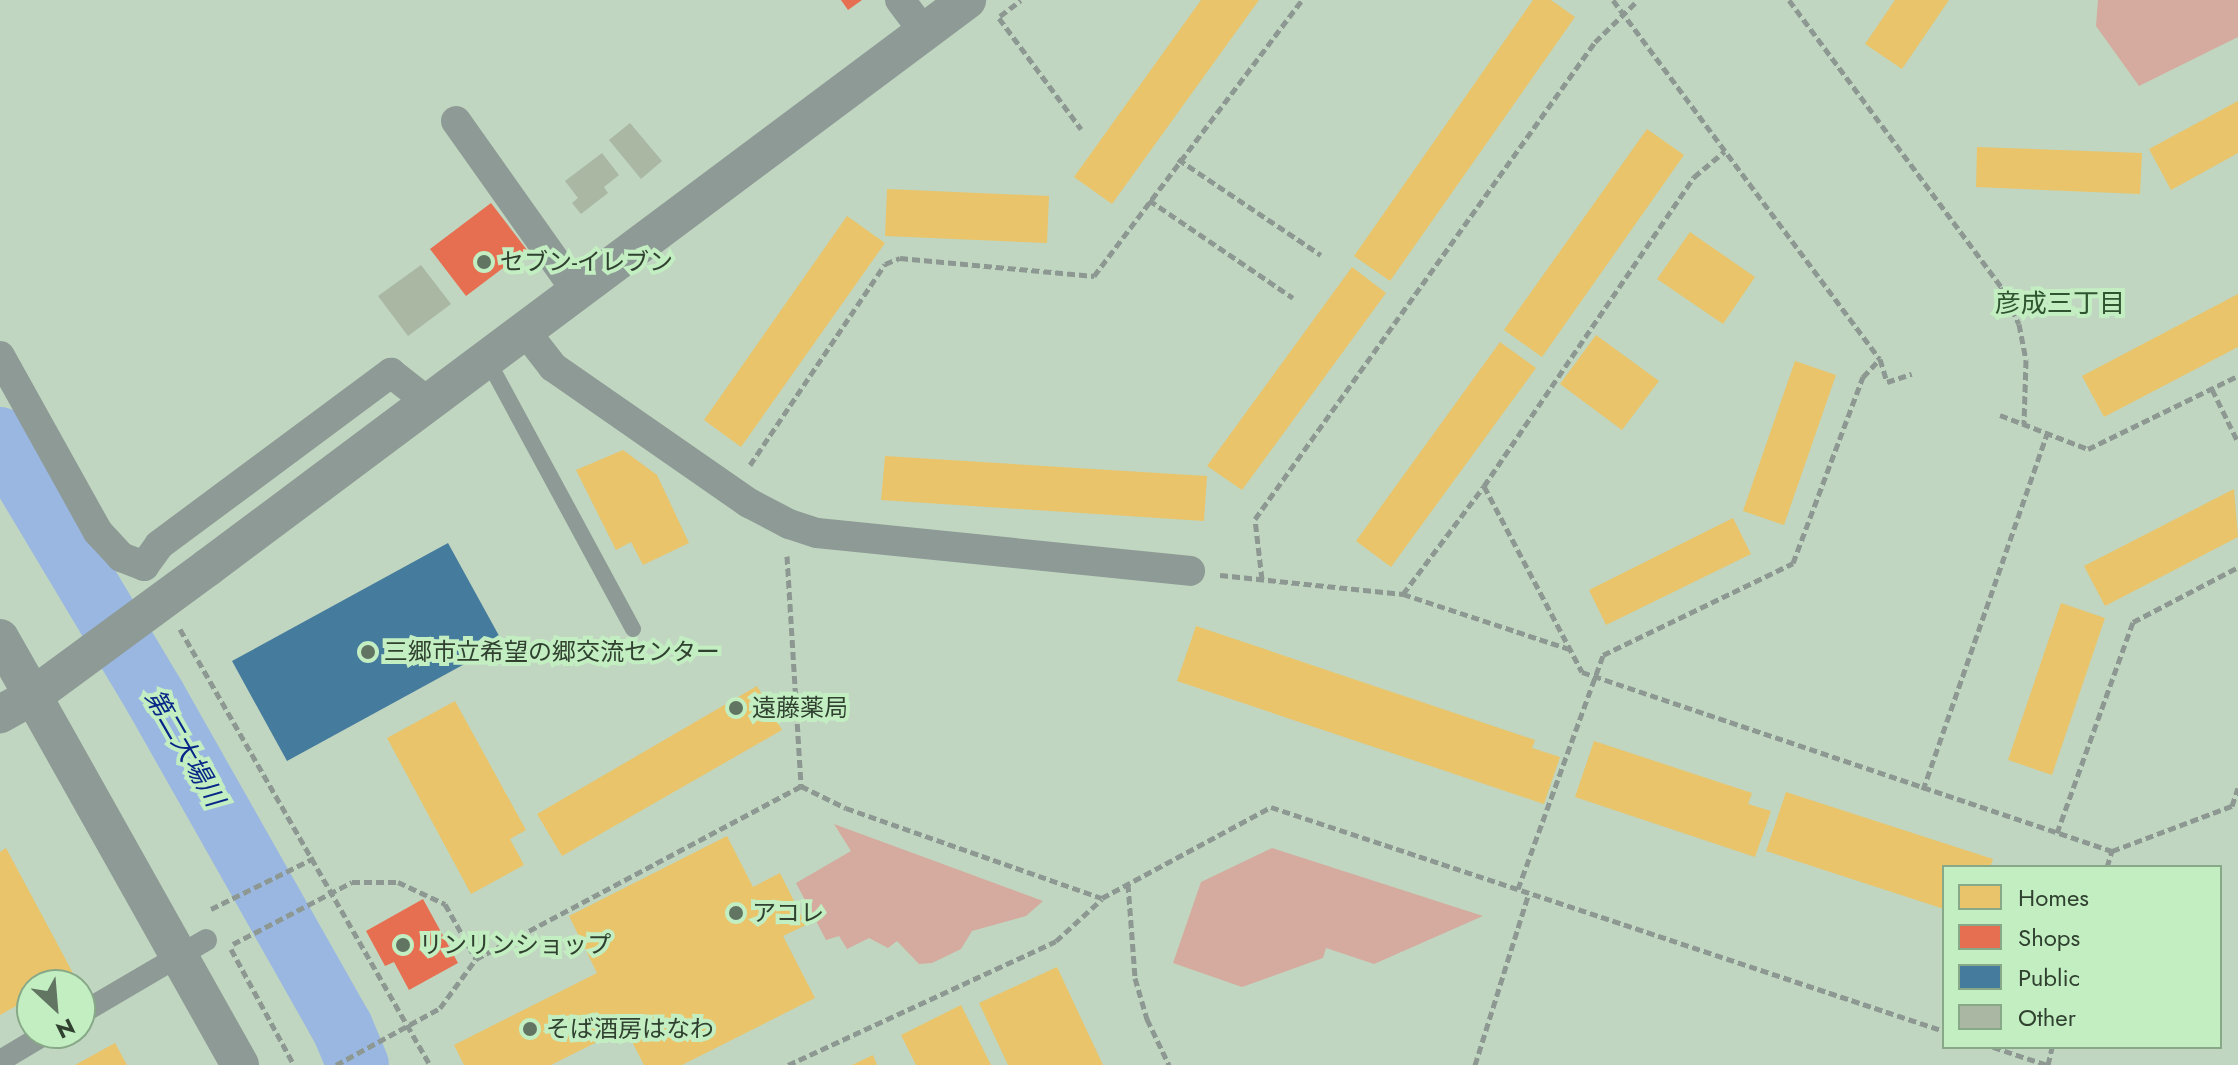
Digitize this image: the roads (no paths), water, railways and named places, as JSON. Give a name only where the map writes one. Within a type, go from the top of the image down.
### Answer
[{"type":"street","points":[[900,0],[924,32]]},
{"type":"street","points":[[0,714],[33,696],[207,568],[924,32],[983,9]]},
{"type":"street","points":[[456,121],[577,292]]},
{"type":"street","points":[[525,331],[553,367],[749,503],[789,524],[817,533],[1190,571]]},
{"type":"street","points":[[0,356],[98,532],[121,557],[144,566],[159,545],[391,373],[428,402]]},
{"type":"street","points":[[0,638],[240,1065]]},
{"type":"street","points":[[96,1004],[215,932]]},
{"type":"street","points":[[1,1062],[22,1049]]},
{"type":"lane","points":[[487,359],[633,629]]},
{"type":"waterway","name":"第二大場川","points":[[0,438],[155,697],[342,1027],[358,1065]]},
{"type":"place","name":"セブン-イレブン","points":[[484,262]]},
{"type":"place","name":"三郷市立希望の郷交流センター","points":[[368,652]]},
{"type":"place","name":"遠藤薬局","points":[[736,708]]},
{"type":"place","name":"アコレ","points":[[736,913]]},
{"type":"place","name":"リンリンショップ","points":[[403,945]]},
{"type":"place","name":"そば酒房はなわ","points":[[530,1029]]},
{"type":"district","name":"彦成三丁目","points":[[2060,304]]}]
